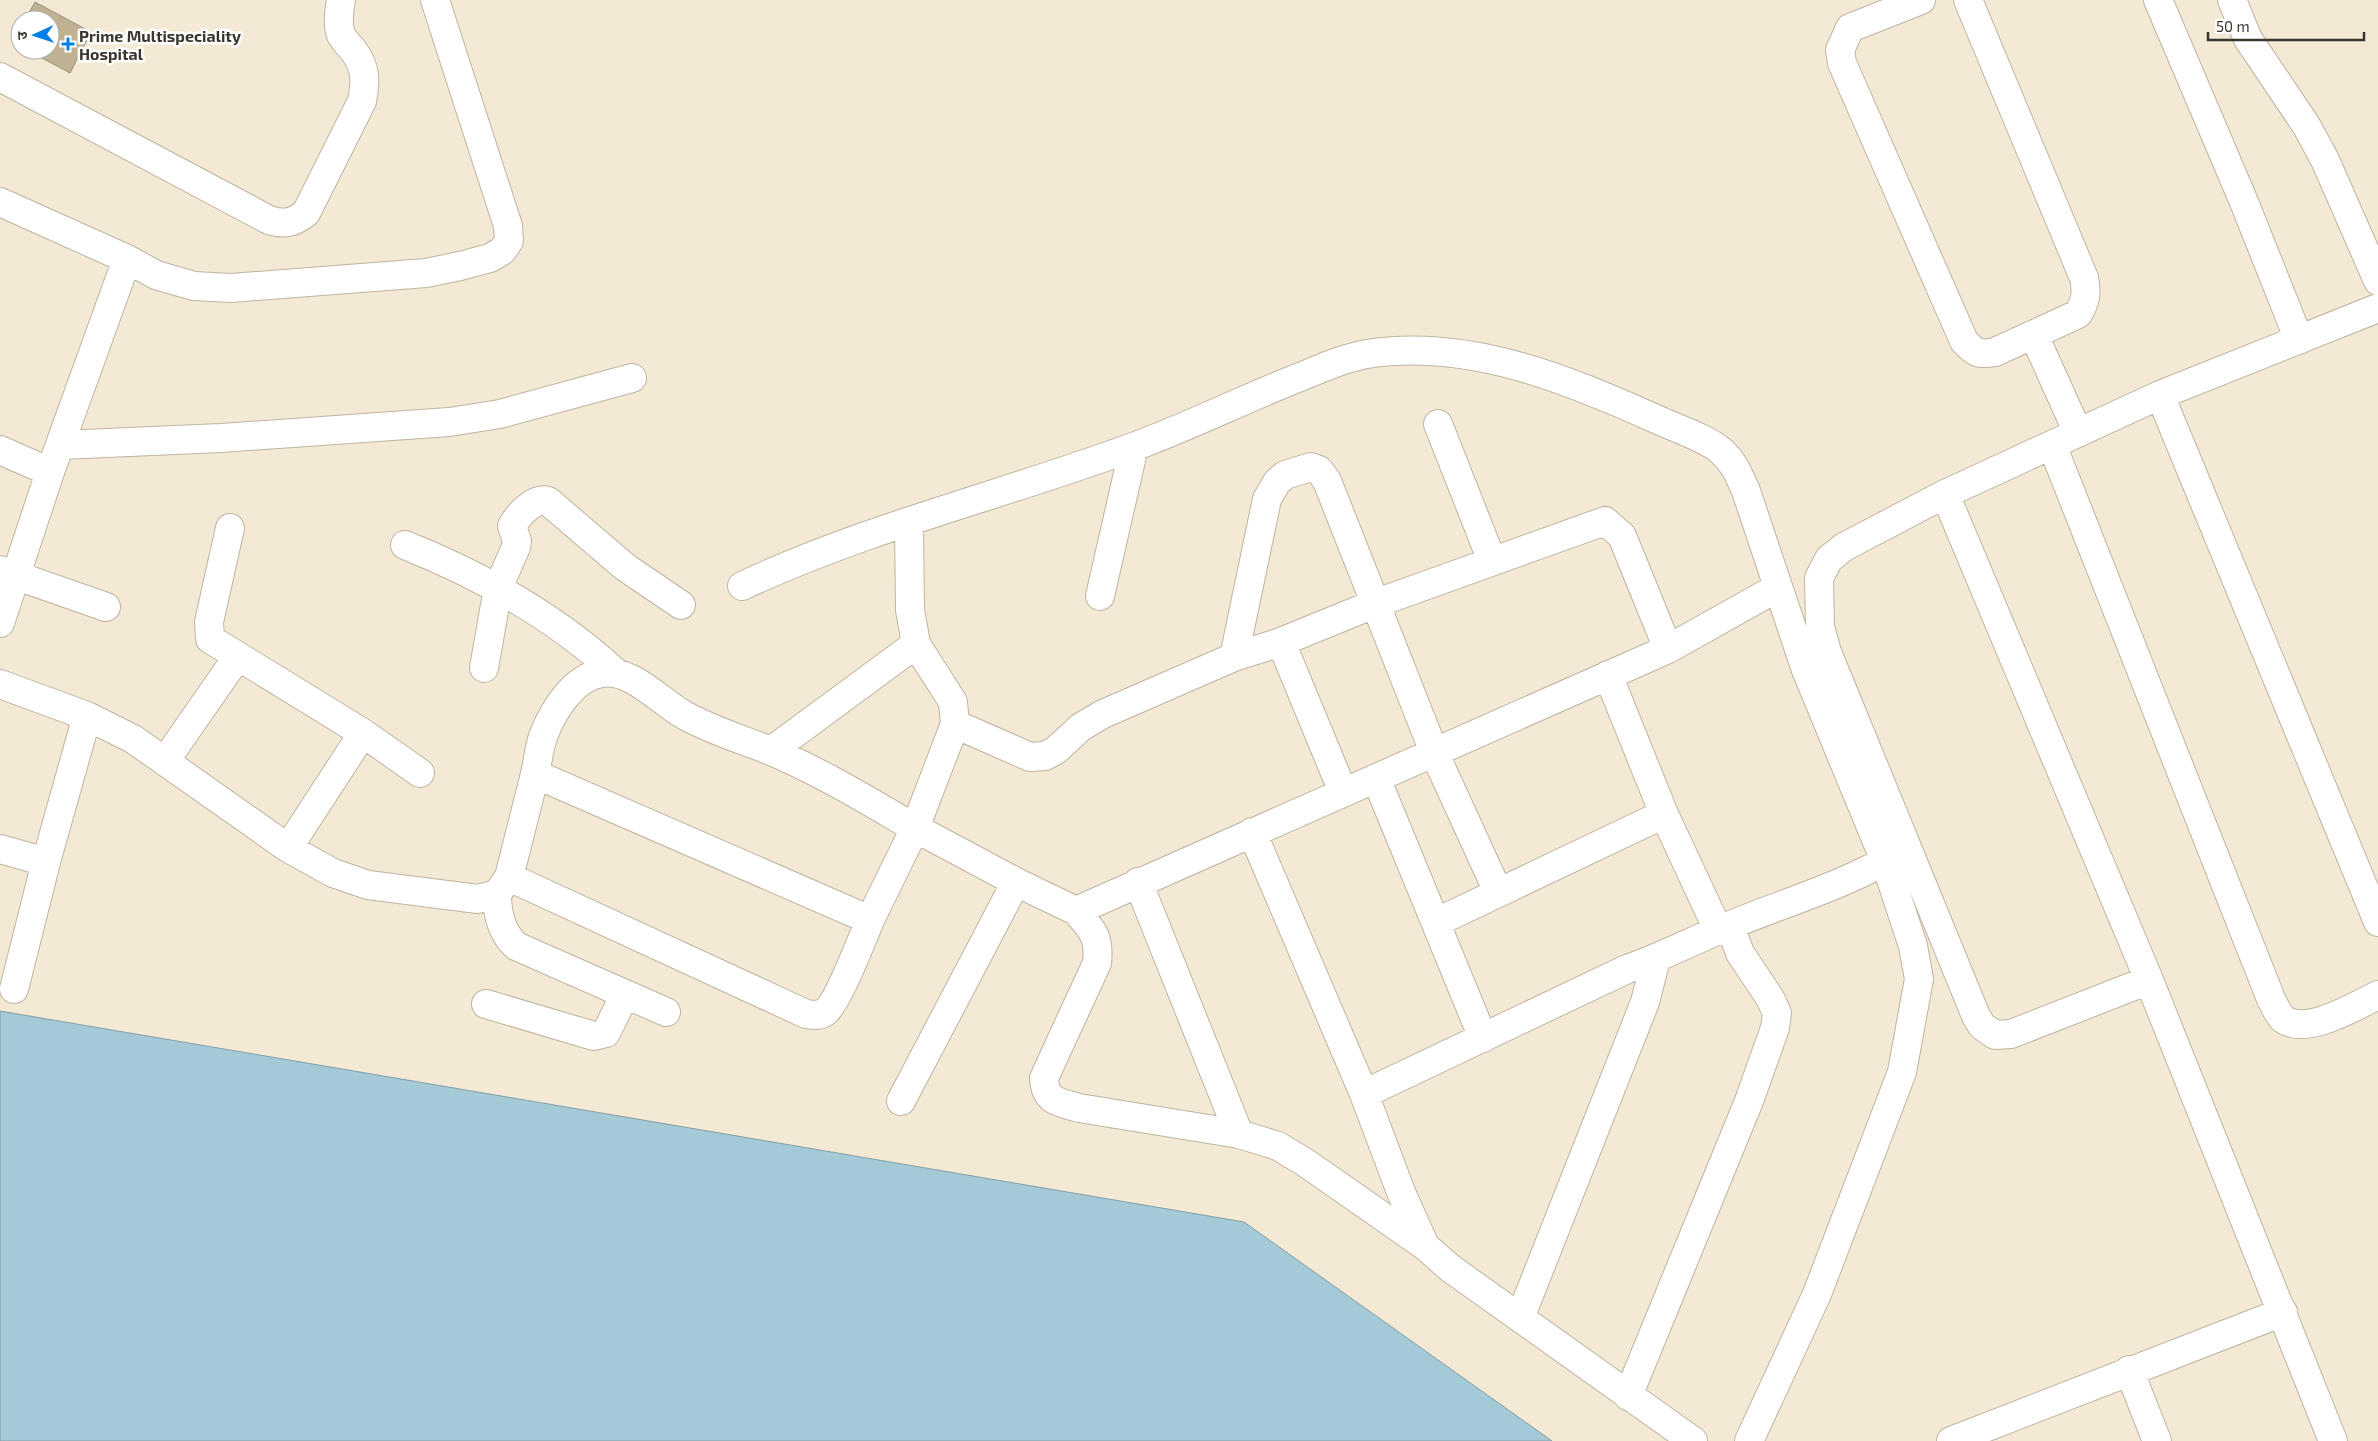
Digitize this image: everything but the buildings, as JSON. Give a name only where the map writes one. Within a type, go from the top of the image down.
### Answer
[{"type":"street","points":[[0,77],[268,220],[280,223],[295,222],[306,213],[362,101],[365,88],[362,62],[341,34],[338,17],[341,0]]},
{"type":"street","points":[[0,202],[127,259],[156,275],[194,286],[231,288],[426,272],[490,258],[502,251],[509,241],[508,226],[436,0]]},
{"type":"street","points":[[1907,3],[1850,28],[1840,50],[1842,63],[1964,341],[1981,354],[1995,352],[2078,314],[2086,301],[2086,288],[2080,268],[1968,0]]},
{"type":"street","points":[[2158,0],[2244,202],[2299,340]]},
{"type":"street","points":[[2232,0],[2248,39],[2306,125],[2325,160],[2378,281]]},
{"type":"street","points":[[0,623],[8,573],[61,445],[127,259]]},
{"type":"street","points":[[2149,980],[2011,1034],[1995,1035],[1982,1026],[1976,1016],[1827,652],[1820,618],[1820,578],[1828,559],[1844,547],[1945,494],[2160,395],[2378,308]]},
{"type":"street","points":[[2034,335],[2078,434]]},
{"type":"street","points":[[742,586],[792,563],[866,535],[1134,447],[1278,385],[1341,361],[1367,354],[1439,351],[1512,364],[1600,394],[1718,448],[1735,465],[1739,474],[1806,670],[1884,861],[1913,946],[1919,979],[1902,1072],[1817,1294],[1749,1441]]},
{"type":"street","points":[[61,445],[231,437],[449,422],[500,414],[632,378]]},
{"type":"street","points":[[2160,395],[2378,922]]},
{"type":"street","points":[[1438,424],[1492,561]]},
{"type":"street","points":[[2052,445],[2271,999],[2282,1018],[2297,1025],[2316,1023],[2378,995]]},
{"type":"street","points":[[1100,596],[1134,447]]},
{"type":"street","points":[[0,450],[50,472]]},
{"type":"street","points":[[1234,657],[1267,499],[1277,482],[1284,475],[1311,467],[1319,470],[1323,474],[1434,752],[1498,892]]},
{"type":"street","points":[[1945,494],[2149,980],[2334,1441]]},
{"type":"street","points":[[484,668],[498,588],[516,547],[516,537],[512,530],[513,523],[535,502],[548,501],[625,567],[682,605]]},
{"type":"street","points":[[955,724],[1030,757],[1045,756],[1056,750],[1081,727],[1103,714],[1234,657],[1281,642],[1374,604],[1605,521],[1622,536],[1668,649]]},
{"type":"street","points":[[503,885],[806,1014],[818,1015],[827,1011],[846,975],[870,920],[915,828],[955,724],[952,702],[916,644],[910,610],[909,522]]},
{"type":"street","points":[[230,528],[209,631],[210,639],[363,733],[420,773]]},
{"type":"street","points":[[405,545],[453,565],[498,588],[561,628],[587,647],[614,671],[627,676],[683,714],[720,734],[771,751],[838,784],[1016,882],[1076,910],[1093,931],[1099,948],[1097,963],[1044,1078],[1048,1095],[1055,1101],[1079,1108],[1239,1134],[1278,1146],[1306,1162],[1425,1246],[1450,1268],[1693,1441]]},
{"type":"street","points":[[8,573],[106,607]]},
{"type":"street","points":[[1076,910],[1668,649],[1777,588]]},
{"type":"street","points":[[1281,642],[1343,792]]},
{"type":"street","points":[[771,751],[916,644]]},
{"type":"street","points":[[165,761],[238,656]]},
{"type":"street","points":[[614,671],[599,673],[579,682],[560,703],[544,734],[535,774],[498,907],[506,937],[516,946],[666,1012]]},
{"type":"street","points":[[1608,675],[1664,814],[1724,928],[1778,1013],[1775,1028],[1749,1102],[1628,1396]]},
{"type":"street","points":[[0,684],[87,716],[133,738],[288,848],[333,873],[368,885],[478,900],[503,885]]},
{"type":"street","points":[[14,989],[46,862],[87,716]]},
{"type":"street","points":[[288,848],[363,733]]},
{"type":"street","points":[[535,774],[870,920]]},
{"type":"street","points":[[1376,778],[1437,922],[1483,1038]]},
{"type":"street","points":[[1437,922],[1664,814]]},
{"type":"street","points":[[1252,832],[1364,1094],[1401,1192],[1425,1246]]},
{"type":"street","points":[[0,849],[46,862]]},
{"type":"street","points":[[1364,1094],[1627,969],[1656,959],[1724,928],[1853,878],[1884,861]]},
{"type":"street","points":[[901,1101],[1016,882]]},
{"type":"street","points":[[1138,882],[1239,1134]]},
{"type":"street","points":[[1520,1318],[1645,1002],[1656,959]]},
{"type":"street","points":[[486,1004],[594,1036],[600,1036],[606,1033],[625,994]]},
{"type":"street","points":[[1958,1440],[2129,1370],[2282,1312]]},
{"type":"street","points":[[2129,1370],[2157,1441]]},
{"type":"water","points":[[0,1011],[1244,1222],[1552,1441],[0,1441]]},
{"type":"place","name":"Prime Multispeciality Hospital","points":[[68,44]]}]
